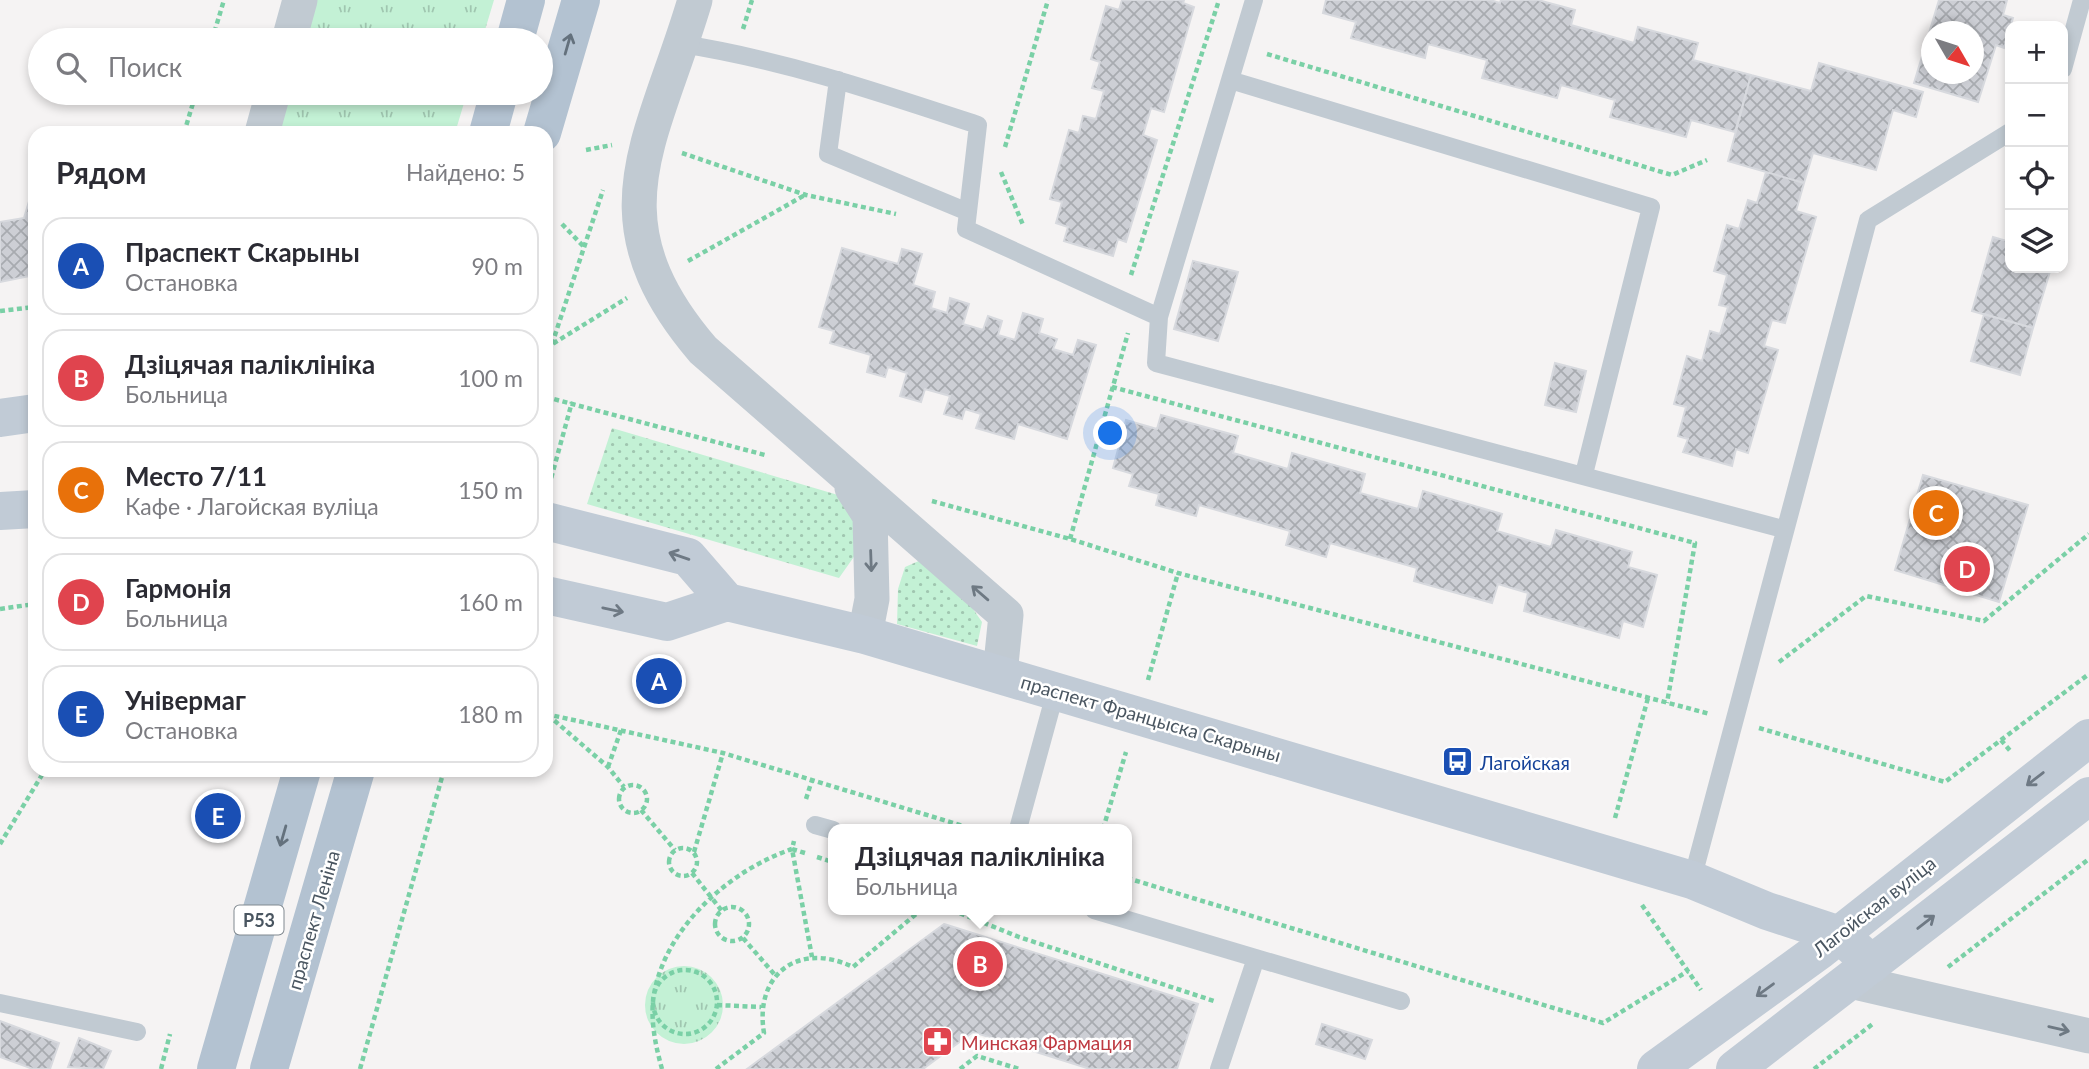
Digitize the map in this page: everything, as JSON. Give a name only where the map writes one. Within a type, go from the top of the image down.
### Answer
[{"type":"main road","points":[[518,28],[526,0]]},
{"type":"main road","points":[[553,95],[581,0]]},
{"type":"main road","points":[[490,126],[496,105]]},
{"type":"main road","points":[[544,126],[550,105]]},
{"type":"main road","points":[[0,418],[28,414]]},
{"type":"main road","points":[[0,511],[28,509]]},
{"type":"main road","points":[[553,523],[688,557],[727,602],[667,622],[553,597]]},
{"type":"main road","name":"праспект Францыска Скарыны","points":[[727,602],[865,635],[1056,690],[1692,880],[1767,911],[1830,942],[1861,972]]},
{"type":"main road","name":"Лагойская вуліца","points":[[1656,1069],[1830,942],[2089,738]]},
{"type":"main road","name":"Р53","points":[[216,1069],[300,777]]},
{"type":"main road","name":"праспект Леніна","points":[[269,1069],[354,777]]},
{"type":"main road","points":[[1735,1069],[2089,796]]},
{"type":"street","points":[[292,28],[300,0]]},
{"type":"street","points":[[695,0],[682,44],[632,142],[637,208],[654,279],[674,315],[703,350],[1006,615],[1000,674]]},
{"type":"street","points":[[264,126],[270,105]]},
{"type":"street","points":[[844,476],[870,516],[872,599],[865,635]]},
{"type":"street","points":[[1861,972],[2089,1036]]},
{"type":"street","points":[[1922,987],[2089,1013]]},
{"type":"lane","points":[[1254,0],[1159,317],[1156,363],[1584,474],[1783,529]]},
{"type":"lane","points":[[2068,51],[2082,0]]},
{"type":"lane","points":[[682,44],[735,52],[838,80],[978,125],[966,229],[1159,317]]},
{"type":"lane","points":[[838,80],[828,154],[968,212]]},
{"type":"lane","points":[[1230,80],[1651,207],[1584,474]]},
{"type":"lane","points":[[1692,880],[1783,529],[1868,220],[2005,135]]},
{"type":"lane","points":[[1019,824],[1056,690]]},
{"type":"lane","points":[[815,825],[828,829]]},
{"type":"lane","points":[[1111,915],[1402,1001]]},
{"type":"lane","points":[[1219,1069],[1256,958]]},
{"type":"lane","points":[[0,1003],[137,1032]]},
{"type":"path","points":[[216,28],[224,0]]},
{"type":"path","points":[[1003,155],[1048,0]]},
{"type":"path","points":[[1119,271],[1132,275],[1219,0]]},
{"type":"path","points":[[1262,53],[1672,175],[1707,160]]},
{"type":"path","points":[[186,126],[192,105]]},
{"type":"path","points":[[586,150],[632,142],[806,195],[907,216]]},
{"type":"path","points":[[999,168],[1024,228]]},
{"type":"path","points":[[562,224],[584,247]]},
{"type":"path","points":[[0,312],[28,308]]},
{"type":"path","points":[[1070,539],[1130,325]]},
{"type":"path","points":[[1112,387],[1695,543],[1667,703]]},
{"type":"path","points":[[553,398],[775,457]]},
{"type":"path","points":[[553,470],[572,402]]},
{"type":"path","points":[[924,498],[1178,573],[1733,720]]},
{"type":"path","points":[[1773,666],[1866,596],[1984,621],[2089,534]]},
{"type":"path","points":[[0,608],[28,605]]},
{"type":"path","points":[[1759,715],[1756,727],[1945,782],[2089,674]]},
{"type":"path","points":[[553,715],[723,753],[957,824]]},
{"type":"path","points":[[553,719],[608,767],[624,788]]},
{"type":"path","points":[[608,767],[621,730]]},
{"type":"path","points":[[692,873],[698,861],[694,852],[723,753]]},
{"type":"path","points":[[0,845],[41,777]]},
{"type":"path","points":[[360,1069],[442,777]]},
{"type":"path","points":[[805,803],[812,780]]},
{"type":"path","points":[[633,784],[646,791],[648,801],[641,810],[630,813],[622,809],[618,795],[624,788],[633,784]]},
{"type":"path","points":[[218,816],[230,807]]},
{"type":"path","points":[[641,810],[676,850]]},
{"type":"path","points":[[795,838],[792,849],[812,957]]},
{"type":"path","points":[[692,873],[679,876],[672,871],[669,858],[676,850],[685,848],[694,852]]},
{"type":"path","points":[[662,1069],[655,1046],[654,989],[670,948],[693,917],[745,870],[792,849]]},
{"type":"path","points":[[1814,1069],[2089,859]]},
{"type":"path","points":[[692,873],[722,911]]},
{"type":"path","points":[[1132,880],[1603,1023],[1688,971]]},
{"type":"path","points":[[733,907],[747,915],[750,927],[743,938],[730,942],[720,937],[715,920],[722,911],[733,907]]},
{"type":"path","points":[[716,1069],[764,1033],[761,1007],[775,975],[812,957],[838,960],[853,967],[915,915]]},
{"type":"path","points":[[964,915],[1019,937],[1214,1000],[1210,1011]]},
{"type":"path","points":[[743,938],[775,975]]},
{"type":"path","points":[[687,970],[706,978],[712,985],[717,1005],[708,1024],[699,1031],[678,1033],[660,1022],[654,1001],[660,982],[677,971],[687,970]]},
{"type":"path","points":[[717,1005],[761,1007]]},
{"type":"path","points":[[161,1069],[170,1034]]},
{"type":"path","points":[[960,1069],[977,1056],[1019,1069]]},
{"type":"green space","points":[[316,0],[494,0],[486,28],[308,28]]},
{"type":"green space","points":[[285,105],[463,105],[457,126],[279,126]]},
{"type":"green space","points":[[612,428],[838,495],[854,512],[858,551],[839,578],[587,504]]},
{"type":"green space","points":[[921,560],[971,606],[982,622],[977,646],[897,624],[898,589],[905,567]]},
{"type":"green space","points":[[684,966],[699,969],[711,978],[720,990],[723,1005],[720,1020],[711,1032],[699,1041],[684,1044],[669,1041],[657,1032],[648,1020],[645,1005],[648,990],[657,978],[669,969]]},
{"type":"building","points":[[1122,0],[1184,0],[1183,3],[1194,7],[1164,112],[1151,108],[1143,135],[1157,140],[1126,242],[1118,239],[1113,256],[1064,241],[1068,227],[1056,223],[1062,202],[1050,199],[1069,130],[1079,133],[1083,116],[1096,119],[1104,91],[1092,88],[1100,62],[1091,59],[1106,6],[1119,10]]},
{"type":"building","points":[[1326,0],[1490,0],[1500,3],[1501,0],[1538,0],[1575,10],[1571,25],[1634,43],[1638,27],[1698,43],[1693,60],[1751,75],[1735,132],[1691,120],[1686,137],[1610,117],[1615,100],[1561,85],[1557,98],[1482,78],[1487,60],[1428,44],[1425,58],[1351,38],[1356,22],[1323,13]]},
{"type":"building","points":[[1939,0],[2007,0],[2003,15],[2013,18],[2012,21],[2005,21],[2004,48],[1996,45],[1984,83],[1984,21],[1933,21]]},
{"type":"building","points":[[1921,60],[1921,84],[1984,84],[1978,102],[1914,83]]},
{"type":"building","points":[[1819,63],[1923,92],[1916,117],[1893,110],[1876,170],[1813,153],[1804,183],[1728,161],[1751,75],[1811,91]]},
{"type":"building","points":[[1766,172],[1804,183],[1796,211],[1816,217],[1785,323],[1772,320],[1764,346],[1778,350],[1748,453],[1736,449],[1732,466],[1683,452],[1688,439],[1678,436],[1686,407],[1674,404],[1687,356],[1702,361],[1710,331],[1720,334],[1728,307],[1719,305],[1727,275],[1714,271],[1727,225],[1739,229],[1748,200],[1757,203]]},
{"type":"building","points":[[28,205],[28,276],[0,282],[0,222],[24,218]]},
{"type":"building","points":[[1993,237],[2005,241],[2005,273],[2050,273],[2033,328],[1972,311]]},
{"type":"building","points":[[842,248],[898,264],[902,249],[922,254],[913,285],[935,292],[931,308],[947,313],[950,298],[969,304],[963,324],[983,330],[988,316],[1002,321],[998,335],[1015,340],[1023,313],[1043,319],[1039,333],[1057,339],[1053,349],[1073,355],[1078,340],[1096,345],[1067,439],[1018,424],[1014,439],[976,428],[981,414],[965,409],[962,419],[944,414],[950,396],[925,389],[921,402],[900,396],[907,373],[888,367],[885,377],[867,372],[871,355],[830,343],[834,331],[819,327]]},
{"type":"building","points":[[1193,261],[1238,272],[1218,341],[1174,329]]},
{"type":"building","points":[[1984,314],[2033,328],[2020,375],[1971,361]]},
{"type":"building","points":[[1555,363],[1586,371],[1576,412],[1545,405]]},
{"type":"building","points":[[1161,415],[1238,436],[1233,453],[1288,469],[1292,453],[1365,474],[1360,493],[1418,509],[1423,491],[1502,514],[1497,531],[1551,547],[1556,530],[1632,552],[1628,567],[1657,575],[1643,627],[1623,621],[1619,638],[1524,611],[1528,593],[1498,584],[1492,603],[1414,581],[1417,568],[1330,543],[1326,557],[1286,545],[1290,531],[1199,505],[1196,516],[1156,505],[1159,494],[1129,486],[1133,474],[1113,468],[1126,420],[1157,429]]},
{"type":"building","points":[[1923,475],[2028,505],[1999,602],[1895,570]]},
{"type":"building","points":[[944,924],[1198,1004],[1177,1069],[1090,1069],[973,1032],[923,1069],[747,1069]]},
{"type":"building","points":[[0,1021],[59,1043],[50,1069],[33,1069],[0,1057]]},
{"type":"building","points":[[1322,1024],[1372,1040],[1365,1059],[1316,1044]]},
{"type":"building","points":[[79,1038],[111,1051],[103,1069],[68,1067]]},
{"type":"place","name":"Место 7/11","points":[[1936,513]]},
{"type":"place","name":"Гармонія","points":[[1967,569]]},
{"type":"place","name":"Праспект Скарыны","points":[[659,681]]},
{"type":"place","name":"Лагойская","points":[[1457,762]]},
{"type":"place","name":"Універмаг","points":[[218,816]]},
{"type":"place","name":"Дзіцячая паліклініка","points":[[980,964]]},
{"type":"place","name":"Минская Фармация","points":[[938,1042]]}]
